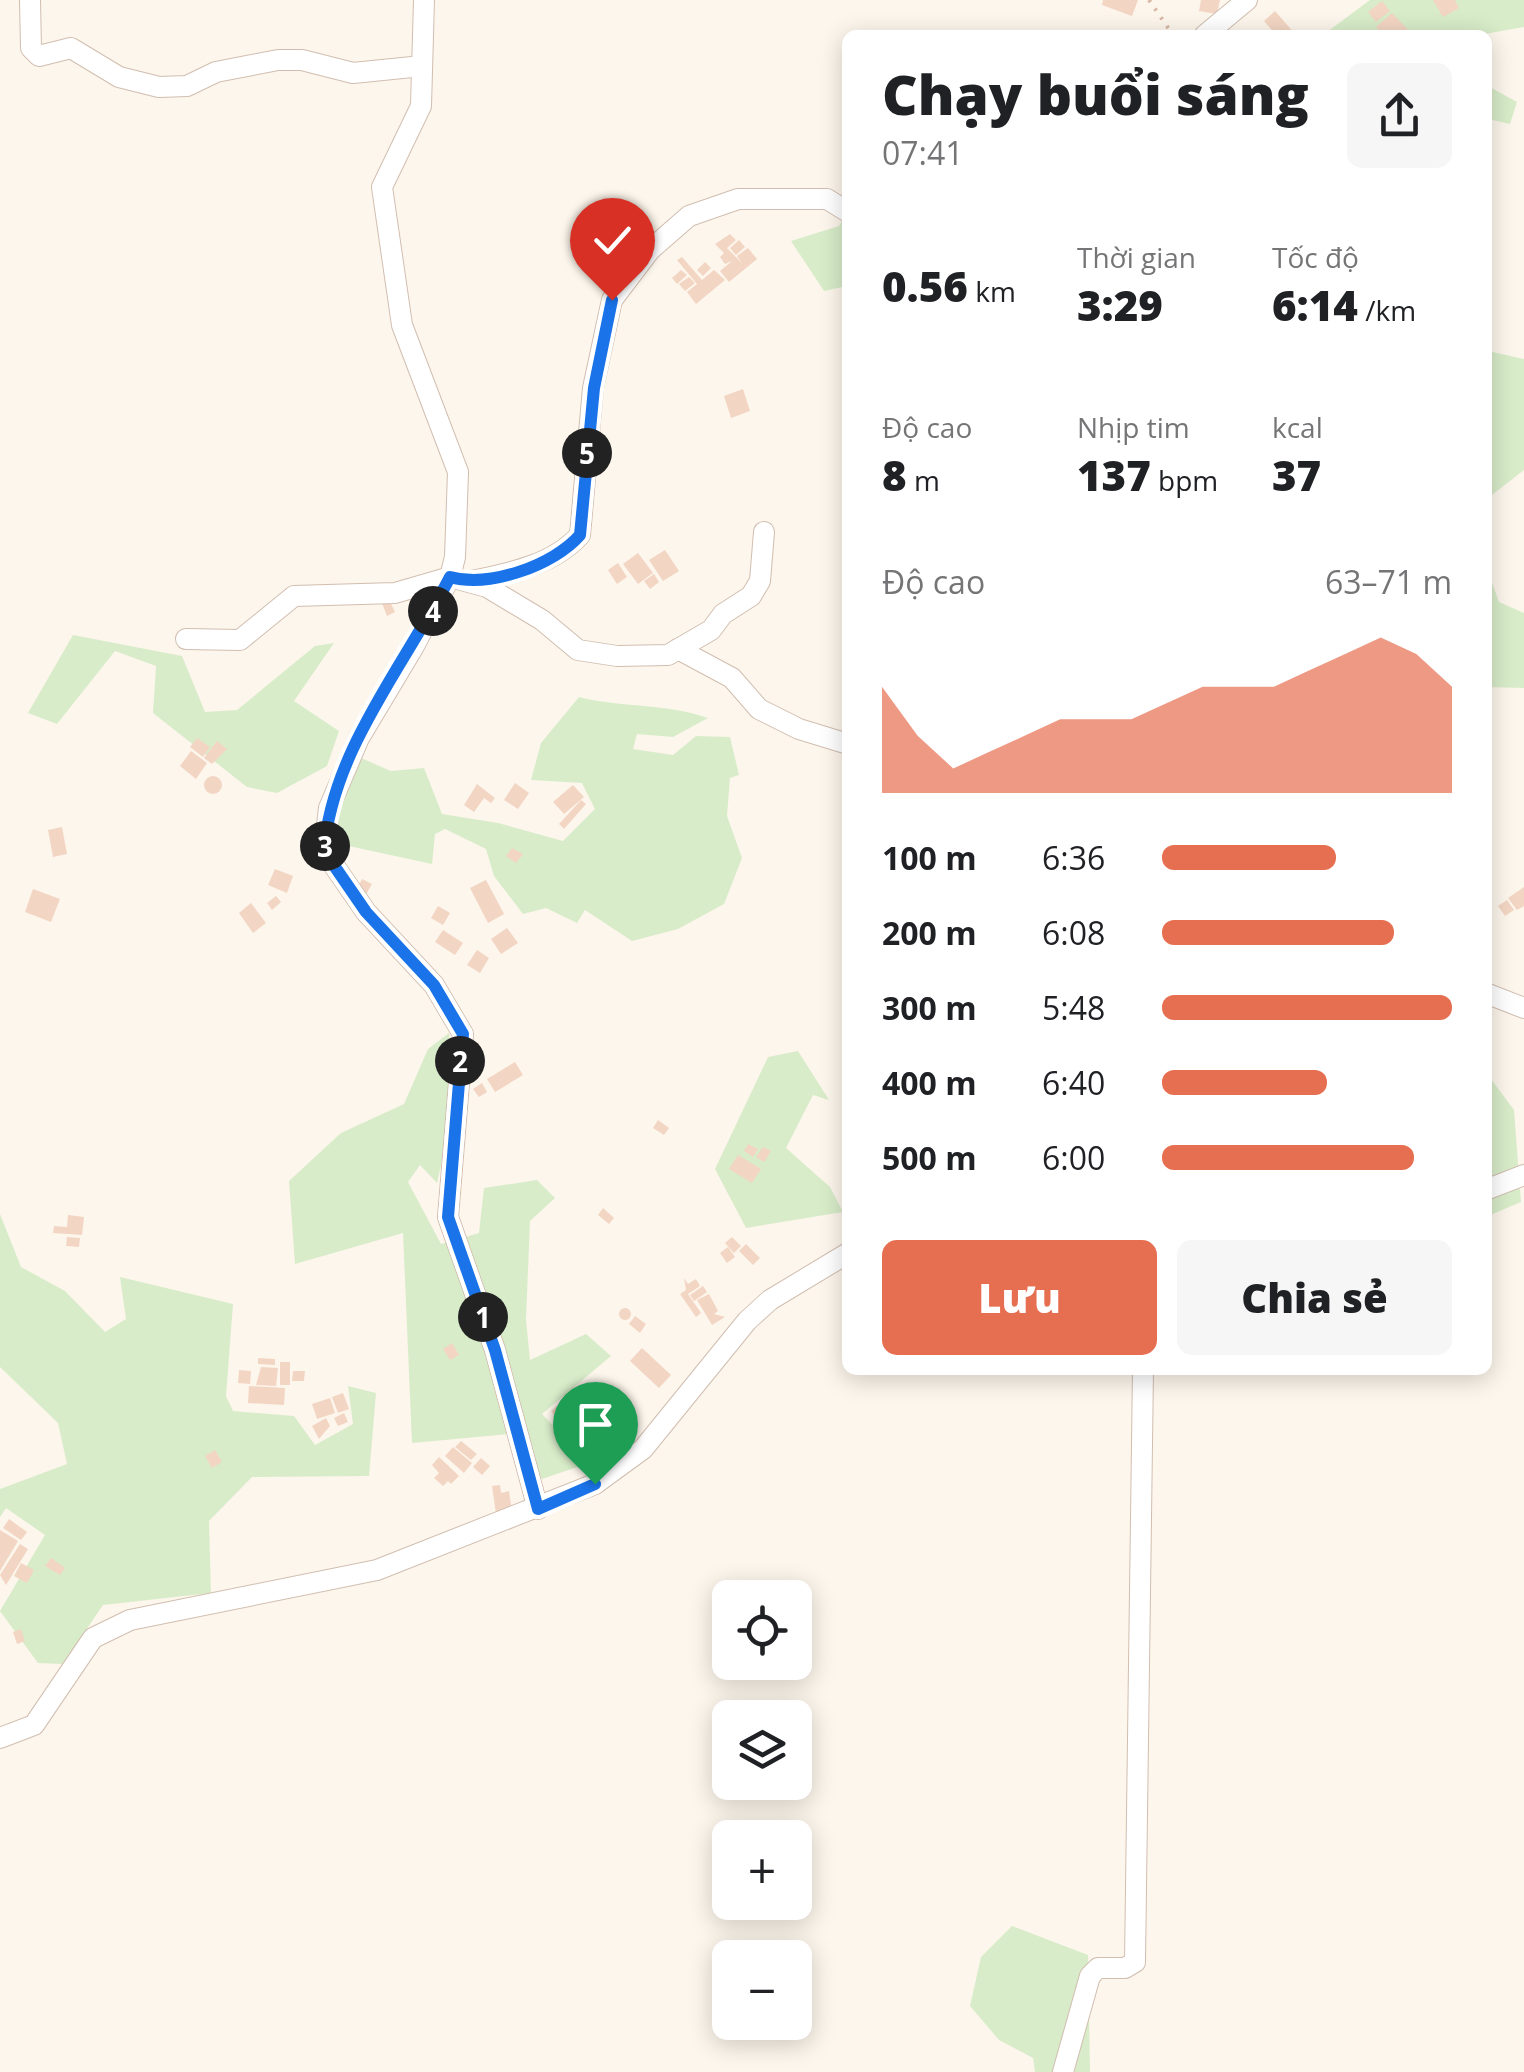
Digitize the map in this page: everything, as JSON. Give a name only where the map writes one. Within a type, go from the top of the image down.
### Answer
[{"type":"street","points":[[30,0],[31,48],[39,56],[71,48],[119,78],[145,85],[187,86],[216,72],[278,60],[302,60],[353,73],[422,66]]},
{"type":"street","points":[[424,0],[421,106],[382,187],[402,325],[458,472],[459,579],[392,677],[334,794],[324,851],[366,912],[434,985],[463,1034],[448,1217],[495,1350],[538,1509]]},
{"type":"street","points":[[1211,30],[1247,0]]},
{"type":"street","points":[[186,639],[210,643],[240,640],[294,596],[395,593],[518,571],[567,550],[580,535],[594,388],[612,300],[650,250],[688,216],[738,200],[828,200],[842,208]]},
{"type":"street","points":[[459,579],[488,588],[542,620],[578,650],[655,656],[678,649],[711,630],[723,614],[751,596],[760,581],[764,532]]},
{"type":"street","points":[[678,649],[732,678],[760,708],[799,728],[842,742]]},
{"type":"street","points":[[1492,996],[1524,1008]]},
{"type":"street","points":[[1492,1188],[1524,1175]]},
{"type":"street","points":[[0,1738],[34,1725],[93,1638],[130,1620],[376,1570],[595,1484],[643,1448],[747,1321],[793,1283],[842,1256]]},
{"type":"street","points":[[1063,2072],[1090,1976],[1098,1968],[1126,1968],[1135,1962],[1143,1375]]},
{"type":"path","points":[[1149,0],[1170,30]]},
{"type":"green space","points":[[1370,0],[1524,0],[1524,27],[1492,33],[1330,30]]},
{"type":"green space","points":[[1492,88],[1517,102],[1510,124],[1492,120]]},
{"type":"green space","points":[[842,221],[842,287],[824,291],[791,241],[839,226]]},
{"type":"green space","points":[[1492,352],[1524,359],[1524,470],[1492,495]]},
{"type":"green space","points":[[1492,583],[1499,602],[1524,613],[1524,688],[1492,687]]},
{"type":"green space","points":[[73,635],[182,656],[205,712],[237,710],[315,646],[334,643],[294,701],[339,731],[327,766],[277,793],[247,787],[153,713],[156,666],[115,651],[57,724],[28,713]]},
{"type":"green space","points":[[579,697],[708,718],[673,737],[637,734],[633,749],[673,755],[696,736],[730,737],[739,775],[730,778],[727,816],[742,858],[724,904],[678,929],[632,941],[585,910],[577,923],[546,908],[523,914],[494,876],[486,849],[445,829],[435,834],[432,864],[335,843],[336,816],[361,758],[391,771],[424,768],[442,814],[498,823],[563,841],[595,809],[582,783],[531,780],[541,743]]},
{"type":"green space","points":[[449,1033],[456,1099],[437,1183],[420,1165],[408,1182],[441,1244],[479,1233],[484,1188],[537,1180],[555,1198],[530,1221],[526,1320],[530,1360],[586,1334],[611,1356],[542,1414],[589,1463],[542,1479],[509,1434],[412,1443],[403,1233],[295,1264],[289,1181],[341,1133],[404,1104],[428,1049]]},
{"type":"green space","points":[[798,1051],[829,1100],[813,1095],[786,1148],[830,1187],[842,1212],[746,1228],[715,1169],[768,1057]]},
{"type":"green space","points":[[1492,1080],[1514,1110],[1521,1202],[1492,1214]]},
{"type":"green space","points":[[0,1214],[21,1267],[65,1291],[105,1332],[126,1319],[120,1277],[233,1304],[226,1396],[233,1411],[294,1416],[315,1445],[353,1424],[348,1386],[376,1393],[369,1476],[252,1477],[209,1521],[211,1593],[103,1605],[63,1664],[38,1663],[0,1611],[45,1535],[6,1508],[0,1517],[0,1489],[67,1464],[58,1423],[0,1367]]},
{"type":"green space","points":[[1012,1926],[1088,1955],[1090,2072],[1035,2072],[1033,2058],[999,2040],[970,2006],[981,1957]]},
{"type":"building","points":[[1103,0],[1138,0],[1132,16],[1102,5]]},
{"type":"building","points":[[1201,0],[1220,0],[1217,14],[1199,11]]},
{"type":"building","points":[[1433,0],[1455,0],[1459,8],[1443,17]]},
{"type":"building","points":[[1382,1],[1390,11],[1376,22],[1368,12]]},
{"type":"building","points":[[1275,11],[1292,30],[1272,30],[1264,21]]},
{"type":"building","points":[[1392,13],[1408,30],[1379,30],[1376,27]]},
{"type":"building","points":[[730,234],[736,240],[727,248],[742,263],[737,256],[748,248],[757,259],[729,282],[720,271],[732,261],[725,264],[720,257],[724,253],[715,244]]},
{"type":"building","points":[[739,240],[745,247],[736,255],[730,248]]},
{"type":"building","points":[[682,257],[702,280],[714,270],[725,280],[696,304],[687,292],[697,284],[677,260]]},
{"type":"building","points":[[705,262],[711,268],[703,276],[697,270]]},
{"type":"building","points":[[681,270],[687,275],[677,284],[672,278]]},
{"type":"building","points":[[689,277],[695,283],[685,291],[679,284]]},
{"type":"building","points":[[743,389],[750,411],[731,418],[724,396]]},
{"type":"building","points":[[665,550],[679,571],[663,581],[649,560]]},
{"type":"building","points":[[638,553],[653,573],[638,584],[623,564]]},
{"type":"building","points":[[618,563],[627,577],[617,584],[608,570]]},
{"type":"building","points":[[654,574],[659,582],[650,589],[644,581]]},
{"type":"building","points":[[389,600],[395,612],[387,616],[382,603]]},
{"type":"building","points":[[197,738],[210,747],[203,757],[190,747]]},
{"type":"building","points":[[217,741],[227,749],[212,764],[204,758]]},
{"type":"building","points":[[191,751],[207,763],[196,779],[180,766]]},
{"type":"building","points":[[213,776],[220,778],[220,792],[213,794],[206,792],[204,785],[206,778]]},
{"type":"building","points":[[515,783],[529,793],[518,809],[504,800]]},
{"type":"building","points":[[477,784],[495,798],[491,803],[484,798],[474,812],[464,805]]},
{"type":"building","points":[[573,785],[584,797],[564,814],[553,802]]},
{"type":"building","points":[[581,800],[586,804],[564,829],[559,824]]},
{"type":"building","points":[[62,827],[67,854],[53,857],[48,830]]},
{"type":"building","points":[[512,848],[523,854],[516,863],[506,856]]},
{"type":"building","points":[[275,869],[293,876],[287,893],[268,885]]},
{"type":"building","points":[[362,879],[372,884],[364,898],[355,893]]},
{"type":"building","points":[[486,880],[504,914],[488,923],[470,888]]},
{"type":"building","points":[[1524,887],[1524,906],[1517,910],[1508,898]]},
{"type":"building","points":[[33,889],[60,899],[51,922],[25,912]]},
{"type":"building","points":[[276,896],[281,902],[272,910],[267,903]]},
{"type":"building","points":[[1507,900],[1514,910],[1505,916],[1498,906]]},
{"type":"building","points":[[251,903],[266,923],[253,933],[239,913]]},
{"type":"building","points":[[438,906],[450,913],[443,925],[431,918]]},
{"type":"building","points":[[507,928],[518,943],[501,954],[491,939]]},
{"type":"building","points":[[443,930],[463,943],[455,955],[435,942]]},
{"type":"building","points":[[477,950],[489,958],[480,973],[467,965]]},
{"type":"building","points":[[515,1062],[523,1075],[495,1092],[487,1079]]},
{"type":"building","points":[[482,1083],[487,1092],[479,1097],[473,1089]]},
{"type":"building","points":[[658,1120],[669,1128],[664,1135],[653,1128]]},
{"type":"building","points":[[748,1144],[758,1149],[753,1157],[744,1151]]},
{"type":"building","points":[[763,1147],[771,1151],[764,1162],[756,1157]]},
{"type":"building","points":[[738,1155],[761,1169],[752,1183],[729,1169]]},
{"type":"building","points":[[603,1208],[614,1218],[609,1224],[598,1215]]},
{"type":"building","points":[[68,1215],[84,1217],[82,1235],[53,1233],[54,1226],[67,1227]]},
{"type":"building","points":[[67,1237],[80,1238],[79,1247],[66,1246]]},
{"type":"building","points":[[732,1237],[741,1246],[734,1253],[725,1243]]},
{"type":"building","points":[[746,1244],[760,1258],[753,1265],[739,1251]]},
{"type":"building","points":[[728,1247],[735,1257],[727,1263],[720,1253]]},
{"type":"building","points":[[684,1278],[688,1284],[696,1279],[700,1286],[688,1294],[701,1313],[696,1317],[680,1294],[686,1290]]},
{"type":"building","points":[[703,1286],[707,1292],[694,1301],[690,1295]]},
{"type":"building","points":[[709,1294],[718,1311],[714,1314],[725,1317],[712,1325],[697,1300]]},
{"type":"building","points":[[625,1308],[631,1314],[625,1320],[619,1314]]},
{"type":"building","points":[[635,1316],[646,1324],[640,1333],[629,1324]]},
{"type":"building","points":[[452,1343],[459,1355],[450,1360],[443,1349]]},
{"type":"building","points":[[642,1348],[671,1375],[659,1388],[630,1361]]},
{"type":"building","points":[[258,1358],[275,1359],[275,1365],[258,1364]]},
{"type":"building","points":[[280,1362],[290,1362],[290,1385],[280,1385]]},
{"type":"building","points":[[261,1367],[278,1368],[276,1386],[256,1385]]},
{"type":"building","points":[[239,1370],[251,1371],[250,1384],[238,1383]]},
{"type":"building","points":[[293,1371],[305,1371],[304,1381],[292,1381]]},
{"type":"building","points":[[249,1386],[285,1388],[284,1405],[248,1403]]},
{"type":"building","points":[[343,1393],[349,1409],[338,1413],[332,1397]]},
{"type":"building","points":[[573,1396],[583,1408],[580,1401],[585,1397],[589,1402],[591,1410],[581,1418],[568,1400]]},
{"type":"building","points":[[330,1398],[335,1413],[317,1419],[312,1404]]},
{"type":"building","points":[[565,1400],[579,1419],[565,1430],[551,1411]]},
{"type":"building","points":[[344,1413],[348,1422],[338,1426],[334,1418]]},
{"type":"building","points":[[326,1418],[330,1426],[319,1439],[312,1426]]},
{"type":"building","points":[[461,1441],[477,1454],[471,1460],[455,1447]]},
{"type":"building","points":[[453,1447],[472,1463],[464,1473],[445,1456]]},
{"type":"building","points":[[215,1450],[222,1462],[212,1468],[205,1456]]},
{"type":"building","points":[[439,1457],[459,1476],[451,1484],[448,1481],[443,1486],[434,1478],[439,1473],[432,1465]]},
{"type":"building","points":[[481,1458],[490,1466],[482,1475],[473,1467]]},
{"type":"building","points":[[500,1485],[501,1493],[509,1491],[512,1512],[496,1514],[492,1486]]},
{"type":"building","points":[[9,1519],[27,1532],[21,1540],[3,1528]]},
{"type":"building","points":[[0,1530],[18,1541],[0,1571]]},
{"type":"building","points":[[20,1544],[28,1549],[6,1585],[0,1575]]},
{"type":"building","points":[[51,1558],[65,1568],[60,1575],[45,1566]]},
{"type":"building","points":[[21,1563],[34,1570],[27,1583],[14,1576]]},
{"type":"building","points":[[21,1629],[25,1641],[17,1644],[13,1632]]},
{"type":"route","points":[[595,1484],[538,1509],[495,1350],[448,1217],[447,1189],[463,1034],[434,985],[366,912],[324,851],[329,808],[358,738],[450,577],[467,582],[518,571],[567,550],[580,535],[588,487],[587,444],[594,388],[612,300]]}]
